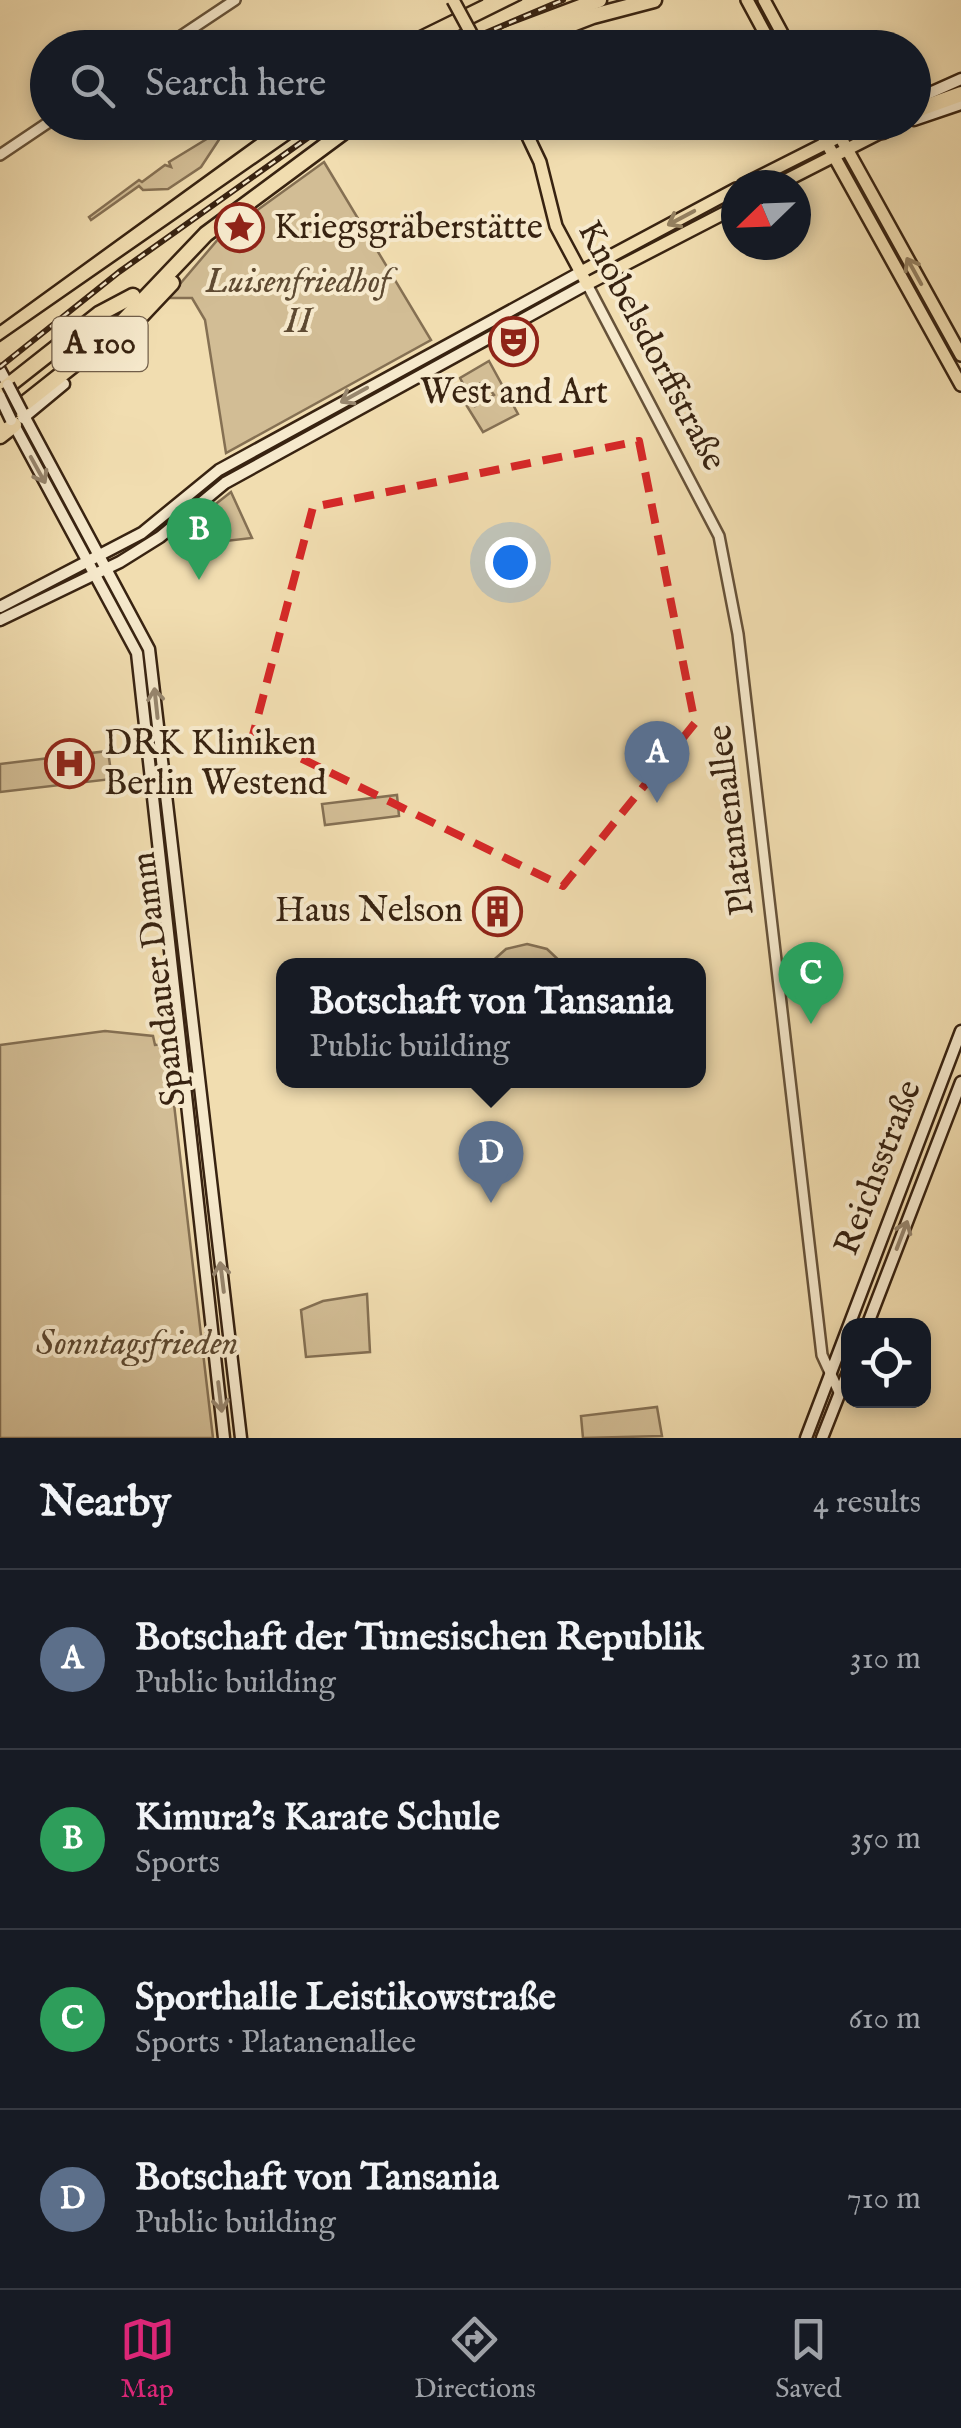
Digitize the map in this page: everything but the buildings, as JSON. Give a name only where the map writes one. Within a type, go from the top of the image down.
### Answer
[{"type":"highway","points":[[524,30],[599,0]]},
{"type":"highway","points":[[539,30],[620,0]]},
{"type":"highway","points":[[557,30],[654,0]]},
{"type":"highway","points":[[931,105],[961,94]]},
{"type":"highway","name":"A 100","points":[[12,419],[121,319],[231,205],[322,140]]},
{"type":"highway","name":"A 100","points":[[12,419],[106,339],[225,218],[332,140]]},
{"type":"highway","points":[[64,384],[158,301],[189,252]]},
{"type":"highway","points":[[6,388],[99,314],[132,296]]},
{"type":"highway","points":[[0,436],[12,419]]},
{"type":"main road","points":[[453,0],[469,30]]},
{"type":"main road","points":[[747,0],[763,30]]},
{"type":"main road","points":[[764,0],[780,30]]},
{"type":"main road","points":[[931,100],[961,80]]},
{"type":"main road","points":[[931,109],[961,104]]},
{"type":"main road","name":"Knobelsdorffstraße","points":[[530,140],[540,162],[556,226],[584,278]]},
{"type":"main road","points":[[824,140],[961,386]]},
{"type":"main road","points":[[773,170],[832,140]]},
{"type":"main road","points":[[842,140],[961,355]]},
{"type":"main road","points":[[806,170],[863,140]]},
{"type":"main road","points":[[0,620],[108,569],[160,537],[225,483],[721,198]]},
{"type":"main road","points":[[0,607],[152,526],[219,470],[584,278],[721,213]]},
{"type":"main road","name":"Spandauer Damm","points":[[0,370],[12,419],[132,639],[138,661],[224,1438]]},
{"type":"main road","points":[[12,419],[64,384]]},
{"type":"main road","name":"Spandauer Damm","points":[[12,419],[101,556],[141,626],[151,659],[240,1438]]},
{"type":"main road","name":"Reichsstraße","points":[[806,1438],[961,1031]]},
{"type":"main road","name":"Reichsstraße","points":[[870,1318],[961,1082]]},
{"type":"main road","points":[[822,1438],[840,1392]]},
{"type":"street","points":[[190,30],[235,0]]},
{"type":"street","points":[[0,155],[30,135]]},
{"type":"street","name":"Knobelsdorffstraße","points":[[584,278],[719,536]]},
{"type":"street","name":"Platanenallee","points":[[719,536],[738,634],[820,1340],[829,1377],[840,1392]]},
{"type":"highlighted area","points":[[639,441],[695,723],[563,886],[253,735],[313,507]]},
{"type":"green space","points":[[205,140],[219,140],[201,167],[168,189],[143,190],[139,186],[91,220],[89,217],[139,180],[142,182],[165,165],[171,167],[169,162]]},
{"type":"green space","name":"Luisenfriedhof II","points":[[324,162],[431,340],[226,453],[205,320],[192,298],[168,298],[220,237]]},
{"type":"green space","points":[[489,361],[518,414],[483,432],[465,403],[471,400],[475,406],[494,395],[484,382],[466,389],[460,378]]},
{"type":"green space","points":[[231,492],[252,538],[208,543],[194,521]]},
{"type":"green space","points":[[108,751],[112,779],[0,792],[0,764]]},
{"type":"green space","points":[[397,795],[399,816],[325,825],[322,804]]},
{"type":"green space","points":[[527,944],[547,949],[557,958],[496,958],[506,949]]},
{"type":"green space","name":"Sonntagsfrieden","points":[[105,1031],[153,1036],[155,1045],[167,1044],[213,1438],[0,1438],[0,1045]]},
{"type":"green space","points":[[367,1294],[370,1352],[306,1357],[301,1310],[323,1301]]},
{"type":"green space","points":[[657,1407],[662,1436],[583,1438],[581,1416]]},
{"type":"tram line","points":[[421,30],[482,0]]},
{"type":"tram line","points":[[460,30],[521,0]]},
{"type":"tram line","points":[[0,325],[255,140]]},
{"type":"tram line","points":[[0,341],[289,140]]},
{"type":"railway","points":[[492,30],[563,0]]},
{"type":"railway","points":[[0,367],[119,272],[305,140]]},
{"type":"place","name":"Kriegsgräberstätte","points":[[239,228]]},
{"type":"place","name":"West and Art","points":[[514,341]]},
{"type":"place","name":"Kimura's Karate Schule","points":[[199,580]]},
{"type":"place","name":"DRK Kliniken Berlin Westend","points":[[69,764]]},
{"type":"place","name":"Botschaft der Tunesischen Republik","points":[[657,803]]},
{"type":"place","name":"Haus Nelson","points":[[498,911]]},
{"type":"place","name":"Sporthalle Leistikowstraße","points":[[811,1024]]},
{"type":"place","name":"Botschaft von Tansania","points":[[491,1203]]}]
